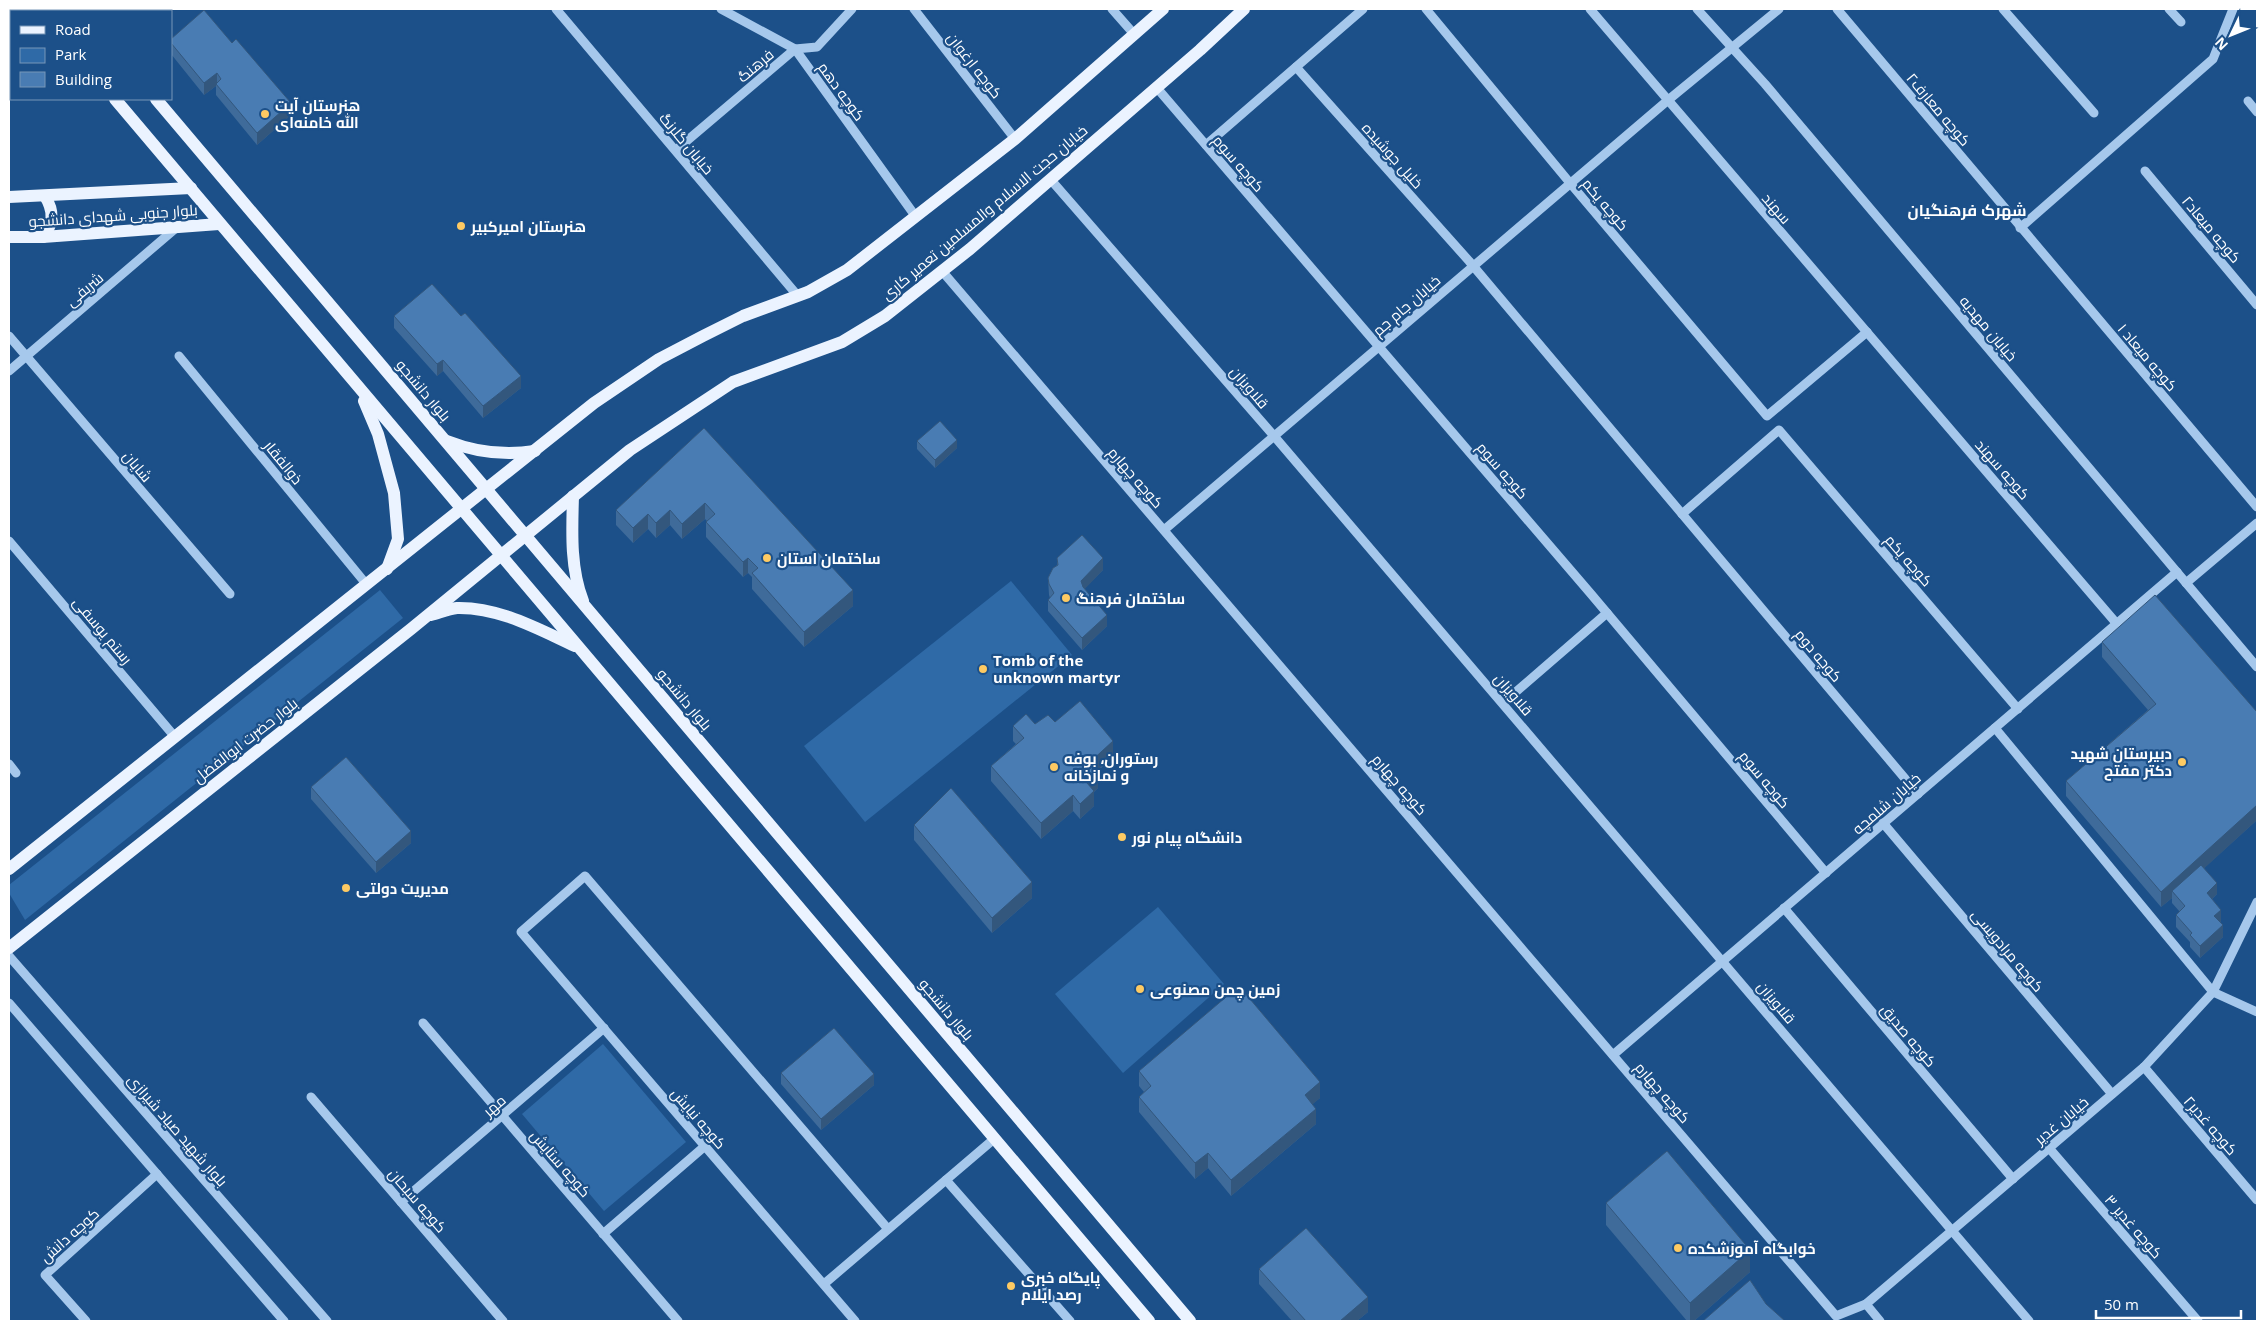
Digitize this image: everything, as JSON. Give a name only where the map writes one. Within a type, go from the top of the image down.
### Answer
[{"type":"main road","points":[[9,869],[594,403],[659,359],[743,316],[808,292],[847,270],[1015,139],[1163,9]]},
{"type":"main road","name":"خیابان حجت الاسلام والمسلمین تعمیر کاری","points":[[500,556],[630,450],[733,382],[842,342],[885,316],[942,271],[1050,180],[1157,88],[1244,9]]},
{"type":"main road","points":[[116,100],[1149,1321]]},
{"type":"main road","name":"بلوار دانشجو","points":[[157,100],[1190,1321]]},
{"type":"main road","name":"بلوار جنوبی شهدای دانشجو","points":[[9,197],[191,188]]},
{"type":"main road","points":[[43,237],[50,228],[52,217],[50,205],[45,196]]},
{"type":"main road","name":"بلوار جنوبی شهدای دانشجو","points":[[9,237],[43,237],[219,224]]},
{"type":"main road","points":[[360,389],[378,434],[394,493],[398,539],[387,569]]},
{"type":"main road","points":[[444,439],[461,447],[485,452],[508,454],[534,451]]},
{"type":"main road","points":[[573,496],[574,558],[576,576],[584,606]]},
{"type":"main road","name":"بلوار حضرت ابوالفضل","points":[[9,948],[500,556]]},
{"type":"main road","points":[[426,616],[455,608],[484,610],[523,622],[578,648]]},
{"type":"street","name":"خیابان گلرنگ","points":[[556,9],[797,295]]},
{"type":"street","name":"کوچه دهم","points":[[721,9],[795,49],[916,217]]},
{"type":"street","name":"فرهنگ","points":[[676,150],[795,49],[817,47],[852,9]]},
{"type":"street","name":"کوچه ارغوان","points":[[914,9],[1015,139]]},
{"type":"street","points":[[1112,9],[1134,34]]},
{"type":"street","points":[[1206,145],[1363,9]]},
{"type":"street","name":"کوچه یکم","points":[[1426,9],[1767,416],[1867,332]]},
{"type":"street","name":"سهند","points":[[1590,9],[1867,332]]},
{"type":"street","name":"خیابان مهدیه","points":[[1697,9],[2257,667]]},
{"type":"street","name":"خیابان جام جم","points":[[1164,530],[1379,347],[1471,264],[1779,9]]},
{"type":"street","name":"کوچه معارف۲","points":[[1837,9],[2020,228]]},
{"type":"street","points":[[2003,9],[2094,113]]},
{"type":"street","points":[[2169,9],[2181,22]]},
{"type":"street","points":[[2020,228],[2214,59],[2233,9]]},
{"type":"street","name":"خلیل جوشیده","points":[[1296,67],[1471,264],[1682,514]]},
{"type":"street","name":"کوچه سوم","points":[[1157,88],[1607,613],[1826,873]]},
{"type":"street","points":[[2248,101],[2257,112]]},
{"type":"street","name":"کوچه میعاد۲","points":[[2145,171],[2257,305]]},
{"type":"street","name":"قلاویزان","points":[[1050,180],[1274,436],[1723,960],[2029,1321]]},
{"type":"street","name":"شریفی","points":[[9,371],[176,228]]},
{"type":"street","name":"کوچه میعاد ۱","points":[[2020,228],[2256,506]]},
{"type":"street","name":"کوچه چهارم","points":[[942,271],[1836,1316]]},
{"type":"street","name":"کوچه سهند","points":[[1867,332],[2117,624]]},
{"type":"street","name":"شایان","points":[[9,336],[230,594]]},
{"type":"street","name":"ذوالفقار","points":[[179,356],[367,585]]},
{"type":"street","name":"کوچه یکم","points":[[1682,514],[1779,430],[2018,709]]},
{"type":"street","name":"کوچه دوم","points":[[1682,514],[1918,794]]},
{"type":"street","points":[[2186,583],[2257,523]]},
{"type":"street","name":"رستم یوسفی","points":[[10,546],[175,737]]},
{"type":"street","name":"خیابان شلمچه","points":[[1613,1055],[2177,572]]},
{"type":"street","points":[[1503,703],[1607,613]]},
{"type":"street","points":[[1995,728],[2213,992],[2257,1012]]},
{"type":"street","points":[[9,764],[16,773]]},
{"type":"street","name":"کوچه مرادویسی","points":[[1883,824],[2112,1094]]},
{"type":"street","name":"كوچه نيايش","points":[[855,1321],[521,932],[586,876],[888,1230]]},
{"type":"street","name":"خیابان غدیر","points":[[1836,1316],[1866,1304],[2144,1067],[2213,992],[2257,902]]},
{"type":"street","name":"کوچه صدیق","points":[[1784,908],[2013,1179]]},
{"type":"street","name":"بلوار شهید صیاد شیرازی","points":[[9,956],[327,1321]]},
{"type":"street","points":[[9,1003],[284,1321]]},
{"type":"street","name":"کوچه ستایش","points":[[422,1023],[678,1321]]},
{"type":"street","name":"مهر","points":[[401,1202],[604,1028]]},
{"type":"street","name":"کوچه غدیر۲","points":[[2144,1067],[2257,1200]]},
{"type":"street","name":"کوچه سبحان","points":[[311,1098],[503,1321]]},
{"type":"street","points":[[824,1284],[994,1139]]},
{"type":"street","points":[[603,1234],[705,1146]]},
{"type":"street","name":"کوچه غدیر ۳","points":[[2049,1148],[2198,1321]]},
{"type":"street","name":"کوچه دانش","points":[[86,1321],[45,1275],[157,1174]]},
{"type":"street","points":[[946,1180],[1070,1321]]},
{"type":"street","points":[[1866,1304],[1880,1321]]},
{"type":"green space","points":[[1011,581],[1072,655],[865,822],[804,746]]},
{"type":"green space","points":[[380,590],[403,618],[25,920],[9,893],[9,885]]},
{"type":"green space","name":"زمین چمن مصنوعی","points":[[1158,907],[1224,984],[1123,1073],[1055,994]]},
{"type":"green space","points":[[603,1044],[686,1142],[604,1211],[522,1114]]},
{"type":"building","points":[[204,10],[232,43],[236,39],[291,103],[257,133],[216,84],[221,79],[217,73],[204,83],[172,44],[172,38]]},
{"type":"building","points":[[432,284],[461,316],[465,313],[521,376],[483,406],[443,360],[437,364],[394,316]]},
{"type":"building","points":[[940,421],[957,440],[935,460],[917,441]]},
{"type":"building","name":"ساختمان استان","points":[[704,428],[853,590],[804,632],[752,573],[758,568],[748,558],[743,562],[706,522],[715,514],[705,503],[682,524],[670,510],[656,523],[648,514],[633,528],[616,510]]},
{"type":"building","name":"ساختمان فرهنگ","points":[[1082,535],[1103,558],[1081,581],[1083,587],[1107,615],[1082,638],[1048,600],[1054,593],[1048,578],[1053,568],[1058,565],[1057,558]]},
{"type":"building","name":"دبیرستان شهید دکتر مفتح","points":[[2155,595],[2257,712],[2257,805],[2161,892],[2066,781],[2156,704],[2102,642]]},
{"type":"building","name":"رستوران، بوفه و نمازخانه","points":[[1080,701],[1113,741],[1089,763],[1098,773],[1087,783],[1094,791],[1080,804],[1073,795],[1041,823],[991,766],[1024,738],[1013,726],[1026,714],[1035,724],[1048,715],[1055,722]]},
{"type":"building","points":[[346,757],[411,831],[376,862],[311,787]]},
{"type":"building","points":[[951,788],[1032,882],[992,918],[914,825]]},
{"type":"building","points":[[2201,865],[2217,883],[2207,893],[2221,910],[2214,916],[2223,925],[2200,946],[2190,935],[2192,933],[2176,915],[2185,906],[2172,891]]},
{"type":"building","points":[[1239,986],[1320,1082],[1305,1095],[1316,1109],[1231,1180],[1208,1153],[1195,1163],[1139,1097],[1151,1086],[1139,1071]]},
{"type":"building","points":[[834,1028],[874,1074],[821,1119],[781,1073]]},
{"type":"building","name":"خوابگاه آموزشکده","points":[[1667,1151],[1750,1250],[1690,1303],[1606,1203]]},
{"type":"building","points":[[1306,1228],[1368,1297],[1340,1321],[1306,1321],[1259,1269]]},
{"type":"building","points":[[1750,1280],[1766,1304],[1785,1321],[1703,1321]]},
{"type":"place","name":"هنرستان آیت الله خامنه‌ای","points":[[265,114]]},
{"type":"place","name":"هنرستان امیرکبیر","points":[[461,226]]},
{"type":"place","name":"ساختمان استان","points":[[767,558]]},
{"type":"place","name":"ساختمان فرهنگ","points":[[1066,598]]},
{"type":"place","name":"Tomb of the unknown martyr","points":[[983,669]]},
{"type":"place","name":"دبیرستان شهید دکتر مفتح","points":[[2182,762]]},
{"type":"place","name":"رستوران، بوفه و نمازخانه","points":[[1054,767]]},
{"type":"place","name":"دانشگاه پیام نور","points":[[1122,837]]},
{"type":"place","name":"مدیریت دولتی","points":[[346,888]]},
{"type":"place","name":"زمین چمن مصنوعی","points":[[1140,989]]},
{"type":"place","name":"خوابگاه آموزشکده","points":[[1678,1248]]},
{"type":"place","name":"پایگاه خبری رصد ایلام","points":[[1011,1286]]},
{"type":"district","name":"شهرک فرهنگیان","points":[[1967,210]]}]
